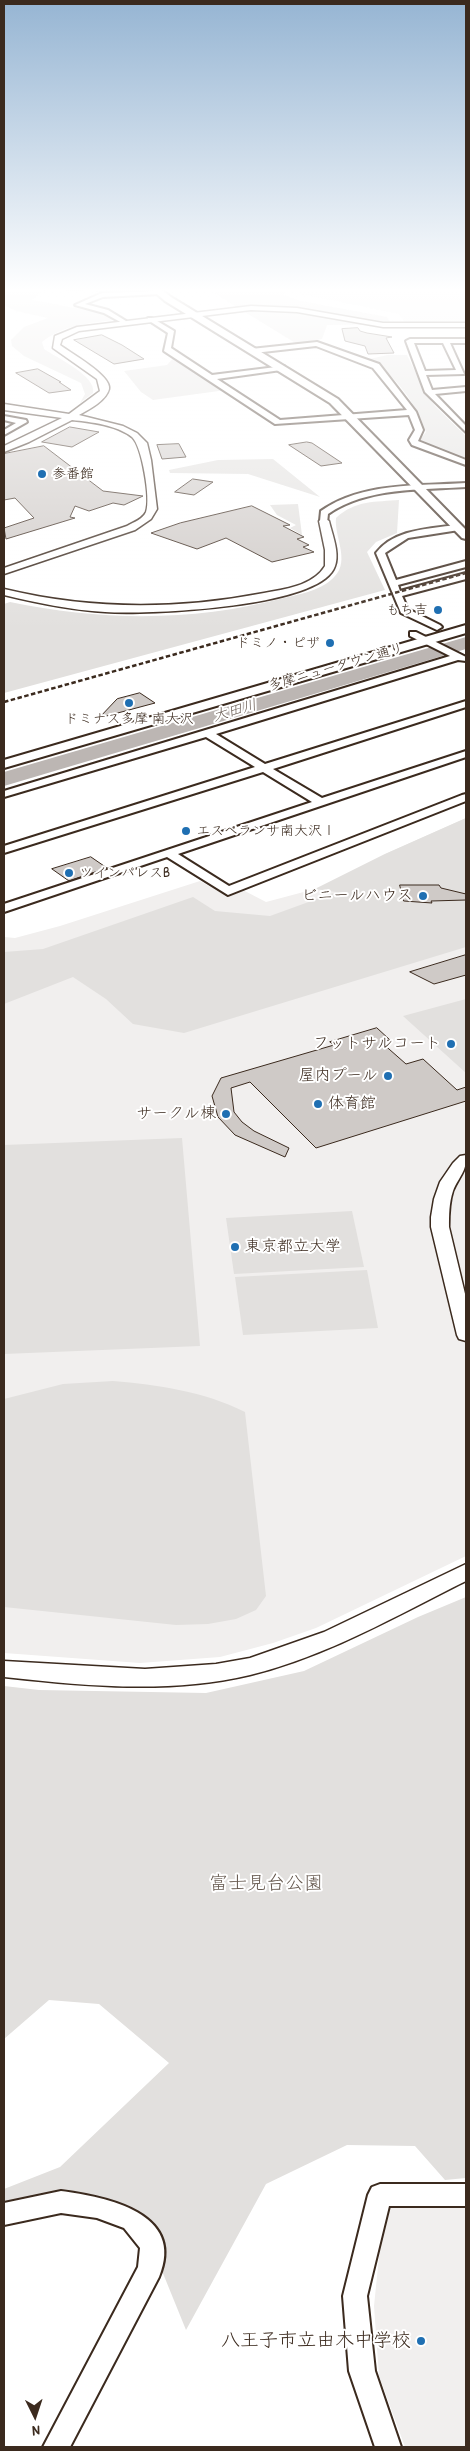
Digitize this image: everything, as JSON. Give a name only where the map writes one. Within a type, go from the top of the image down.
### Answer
[{"type":"main road","points":[[332,401],[350,417],[456,528],[466,536]]},
{"type":"main road","name":"多摩ニュータウン通り","points":[[4,753],[466,619]]},
{"type":"main road","name":"多摩ニュータウン通り","points":[[4,764],[432,644],[466,629]]},
{"type":"street","points":[[4,449],[33,437],[93,401]]},
{"type":"street","points":[[248,401],[278,422],[412,412]]},
{"type":"street","points":[[404,401],[412,412],[419,430],[413,440],[415,443],[466,463]]},
{"type":"street","points":[[438,401],[466,429]]},
{"type":"street","points":[[4,406],[110,424],[135,435],[143,445],[153,508],[145,520],[131,528],[4,571]]},
{"type":"street","points":[[453,416],[466,415]]},
{"type":"street","points":[[4,418],[23,422],[4,433]]},
{"type":"street","points":[[4,592],[63,605],[132,610],[206,607],[268,596],[305,586],[324,575],[330,565],[330,559],[324,521],[336,509],[351,502],[466,485]]},
{"type":"street","points":[[421,491],[466,489]]},
{"type":"street","points":[[437,627],[404,612],[380,553],[386,545],[404,535],[456,528]]},
{"type":"street","points":[[392,584],[466,564]]},
{"type":"street","points":[[396,595],[466,576]]},
{"type":"street","points":[[413,634],[459,657]]},
{"type":"street","points":[[4,794],[459,657]]},
{"type":"street","points":[[4,850],[466,704]]},
{"type":"street","points":[[207,733],[322,803]]},
{"type":"street","points":[[4,895],[10,906],[464,757]]},
{"type":"street","points":[[170,854],[228,891],[466,797]]},
{"type":"street","points":[[466,1160],[452,1176],[444,1190],[440,1203],[440,1227],[466,1335]]},
{"type":"street","points":[[4,1669],[140,1679],[205,1674],[246,1667],[285,1656],[354,1627],[466,1572]]},
{"type":"street","points":[[388,2447],[362,2371],[355,2296],[380,2195],[466,2195]]},
{"type":"street","points":[[4,2214],[61,2202],[97,2207],[132,2220],[153,2244],[150,2269],[56,2447]]},
{"type":"shaded area","name":"東京都立大学","points":[[466,818],[466,1556],[316,1628],[273,1643],[220,1657],[140,1663],[4,1653],[4,937],[15,938],[60,926],[200,881],[225,895],[241,889],[266,902],[315,889],[385,854]]},
{"type":"shaded area","name":"八王子市立由木中学校","points":[[466,2203],[466,2447],[405,2447],[379,2376],[374,2306],[384,2208]]},
{"type":"green space","points":[[411,401],[432,401],[466,436],[466,461],[419,441],[426,432]]},
{"type":"green space","points":[[273,459],[320,497],[248,474],[170,473],[169,470],[218,460]]},
{"type":"green space","points":[[399,500],[397,533],[376,542],[367,552],[385,590],[4,693],[4,604],[10,602],[78,613],[147,616],[181,615],[250,606],[297,595],[324,585],[339,570],[341,555],[336,518],[343,512],[358,505]]},
{"type":"green space","points":[[298,504],[302,535],[290,528],[296,525],[277,515],[270,505]]},
{"type":"green space","points":[[466,818],[466,947],[184,1033],[133,1024],[106,999],[73,977],[4,1004],[4,952],[43,949],[193,897],[215,911],[270,916],[336,892],[315,889],[385,854]]},
{"type":"green space","name":"フットサルコート","points":[[466,999],[466,1073],[403,1016]]},
{"type":"green space","points":[[182,1138],[200,1346],[4,1354],[4,1145]]},
{"type":"green space","points":[[352,1211],[364,1267],[234,1274],[226,1218]]},
{"type":"green space","points":[[367,1270],[378,1328],[243,1335],[235,1277]]},
{"type":"green space","points":[[113,1381],[180,1390],[213,1399],[245,1412],[266,1596],[256,1610],[236,1619],[208,1624],[176,1625],[4,1607],[4,1399],[63,1384]]},
{"type":"green space","name":"富士見台公園","points":[[466,1597],[466,2178],[445,2180],[415,2146],[347,2145],[266,2184],[186,2330],[160,2266],[131,2227],[62,2194],[4,2208],[4,2189],[60,2167],[169,2063],[99,2004],[49,2000],[4,2039],[4,1686],[39,1690],[206,1693],[304,1671],[418,1617]]},
{"type":"building","points":[[70,427],[99,432],[72,447],[42,442]]},
{"type":"building","points":[[312,443],[342,463],[321,466],[289,445]]},
{"type":"building","points":[[179,444],[186,457],[162,459],[157,445]]},
{"type":"building","points":[[44,446],[103,491],[143,496],[124,505],[113,503],[89,511],[75,506],[70,517],[75,518],[6,539],[4,528],[34,518],[15,498],[4,500],[4,454]]},
{"type":"building","points":[[193,479],[213,482],[194,495],[175,492]]},
{"type":"building","points":[[252,506],[290,525],[283,526],[304,537],[297,539],[309,545],[303,547],[314,552],[272,562],[226,538],[197,549],[151,533],[180,523]]},
{"type":"building","name":"ドミナス多摩 南大沢","points":[[140,693],[155,703],[99,718],[117,699]]},
{"type":"building","points":[[91,857],[107,868],[69,881],[52,869]]},
{"type":"building","name":"ビニールハウス","points":[[400,885],[439,885],[441,888],[466,894],[466,900],[431,901],[432,903],[404,901]]},
{"type":"building","points":[[466,955],[466,975],[434,984],[410,972]]},
{"type":"building","points":[[377,1028],[390,1040],[381,1042],[406,1064],[423,1059],[457,1090],[466,1087],[466,1101],[316,1148],[250,1082],[231,1088],[234,1112],[242,1122],[254,1131],[289,1148],[285,1157],[235,1135],[218,1117],[212,1096],[221,1078],[334,1045],[330,1042]]},
{"type":"waterway","name":"大田川","points":[[4,779],[466,643]]},
{"type":"railway","points":[[4,702],[466,573]]},
{"type":"place","name":"参番館","points":[[42,474]]},
{"type":"place","name":"もち吉","points":[[438,610]]},
{"type":"place","name":"ドミノ・ピザ","points":[[330,643]]},
{"type":"place","name":"ドミナス多摩 南大沢","points":[[129,703]]},
{"type":"place","name":"エスペランサ南大沢Ⅰ","points":[[186,831]]},
{"type":"place","name":"ツインパレスB","points":[[69,873]]},
{"type":"place","name":"ビニールハウス","points":[[423,896]]},
{"type":"place","name":"フットサルコート","points":[[451,1044]]},
{"type":"place","name":"屋内プール","points":[[388,1076]]},
{"type":"place","name":"体育館","points":[[318,1104]]},
{"type":"place","name":"サークル棟","points":[[226,1114]]},
{"type":"place","name":"東京都立大学","points":[[235,1247]]},
{"type":"place","name":"八王子市立由木中学校","points":[[421,2341]]}]
